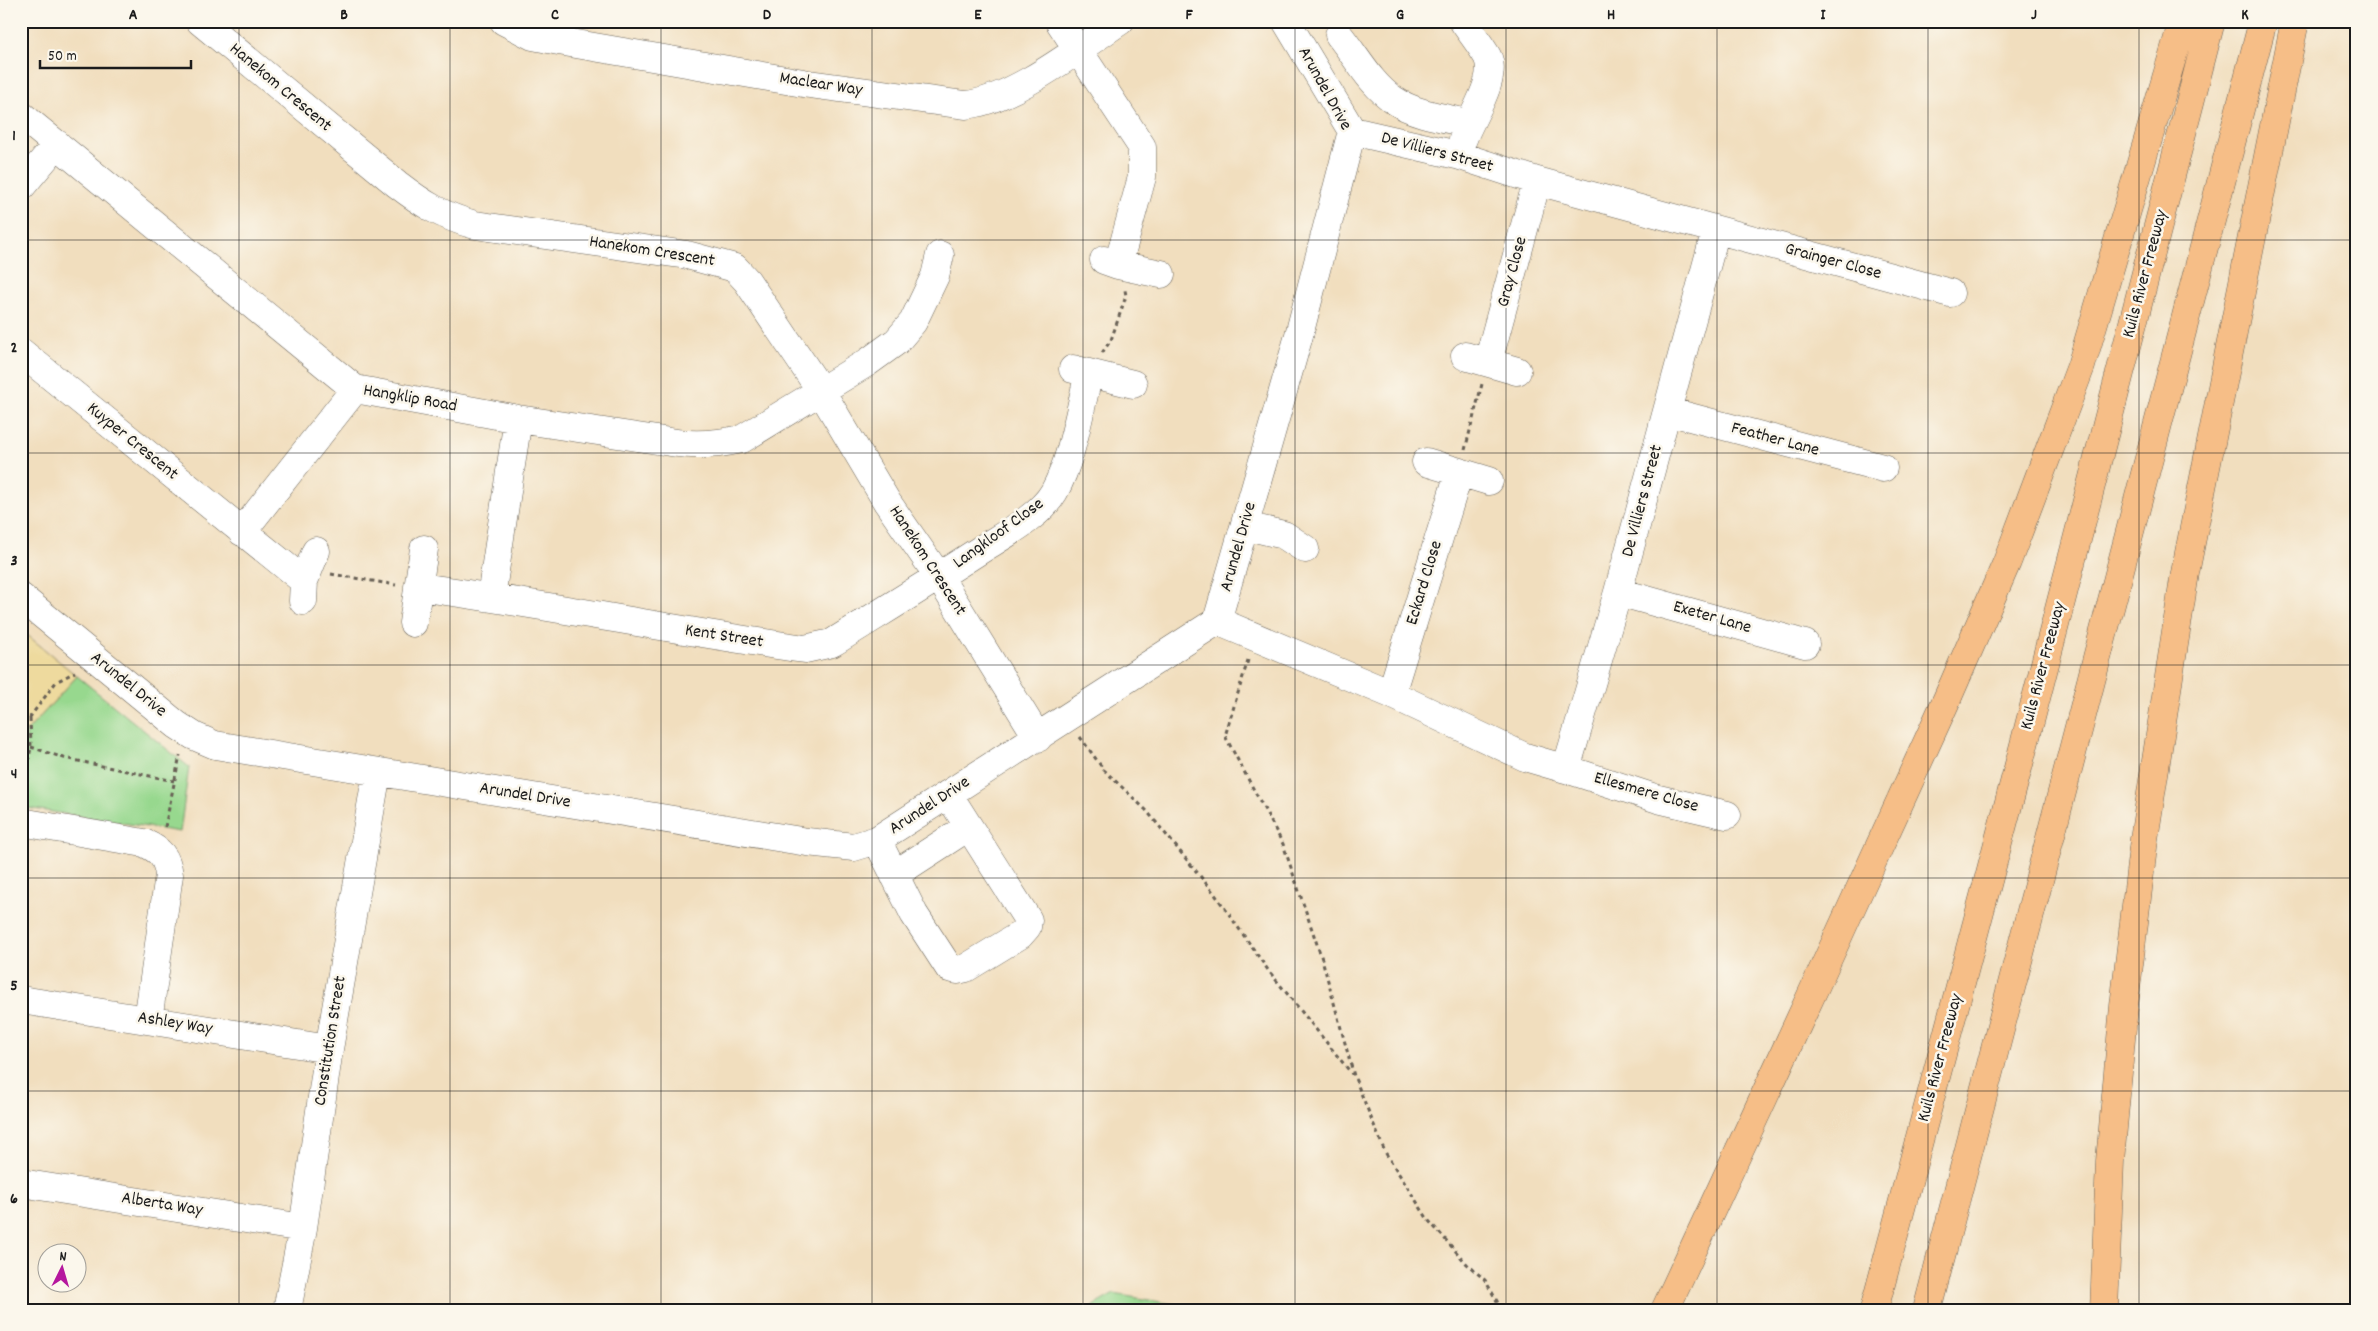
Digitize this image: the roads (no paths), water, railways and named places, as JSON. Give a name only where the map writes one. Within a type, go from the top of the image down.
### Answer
[{"type":"highway","points":[[1665,1310],[1947,699],[2007,562],[2081,366],[2183,21]]},
{"type":"highway","name":"Kuils River Freeway","points":[[1874,1310],[2025,740],[2211,21]]},
{"type":"highway","points":[[1927,1310],[2263,21]]},
{"type":"highway","points":[[2104,1310],[2110,1161],[2124,1006],[2144,839],[2185,573],[2295,21]]},
{"type":"street","name":"Hanekom Crescent","points":[[200,21],[427,208],[450,218],[474,225],[687,255],[734,268],[748,281],[821,390],[887,502],[939,576],[1038,738]]},
{"type":"street","name":"Maclear Way","points":[[504,21],[533,36],[559,41],[809,84],[965,106],[981,104],[997,98],[1028,81],[1120,21]]},
{"type":"street","points":[[1059,21],[1142,146],[1142,177],[1111,263],[1160,274]]},
{"type":"street","name":"Arundel Drive","points":[[21,597],[177,725],[194,736],[235,750],[843,847],[854,847],[877,840],[1218,622],[1246,526],[1352,131],[1286,21]]},
{"type":"street","points":[[1457,155],[1468,123],[1486,88],[1490,70],[1487,56],[1463,21]]},
{"type":"street","points":[[1307,54],[1340,28],[1380,88],[1394,101],[1409,108],[1468,123]]},
{"type":"street","name":"Hangklip Road","points":[[21,115],[355,389],[518,419],[698,446],[718,444],[742,438],[868,362],[897,341],[914,322],[935,276],[940,255]]},
{"type":"street","name":"De Villiers Street","points":[[1352,131],[1457,155],[1537,181],[1716,230],[1618,592],[1566,769]]},
{"type":"street","points":[[21,187],[57,144]]},
{"type":"street","name":"Gray Close","points":[[1517,371],[1476,359],[1537,181]]},
{"type":"street","name":"Grainger Close","points":[[1716,230],[1950,293]]},
{"type":"street","name":"Kuyper Crescent","points":[[21,352],[242,532],[308,576]]},
{"type":"street","name":"Langkloof Close","points":[[939,576],[1009,531],[1042,507],[1053,494],[1062,476],[1082,371],[1134,384]]},
{"type":"street","points":[[242,532],[355,389]]},
{"type":"street","name":"Feather Lane","points":[[1667,411],[1883,468]]},
{"type":"street","points":[[491,597],[518,419]]},
{"type":"street","points":[[1426,462],[1489,481]]},
{"type":"street","name":"Eckard Close","points":[[1391,694],[1459,473]]},
{"type":"street","points":[[1246,526],[1284,534],[1305,549]]},
{"type":"street","points":[[413,622],[424,549]]},
{"type":"street","name":"Kent Street","points":[[418,586],[805,649],[832,643],[939,576]]},
{"type":"street","name":"Exeter Lane","points":[[1618,592],[1806,644]]},
{"type":"street","points":[[1218,622],[1391,694],[1524,756],[1566,769]]},
{"type":"street","name":"Ellesmere Close","points":[[1566,769],[1658,798],[1727,815]]},
{"type":"street","name":"Constitution Street","points":[[287,1310],[303,1228],[329,1049],[377,772]]},
{"type":"street","points":[[877,840],[914,914],[949,968],[957,970],[966,968],[1020,935],[1027,927],[1028,920],[948,794]]},
{"type":"street","points":[[21,822],[144,844],[156,848],[168,864],[169,875],[148,1020]]},
{"type":"street","points":[[894,875],[968,827]]},
{"type":"street","name":"Ashley Way","points":[[21,1000],[329,1049]]},
{"type":"street","name":"Alberta Way","points":[[21,1183],[303,1228]]}]
